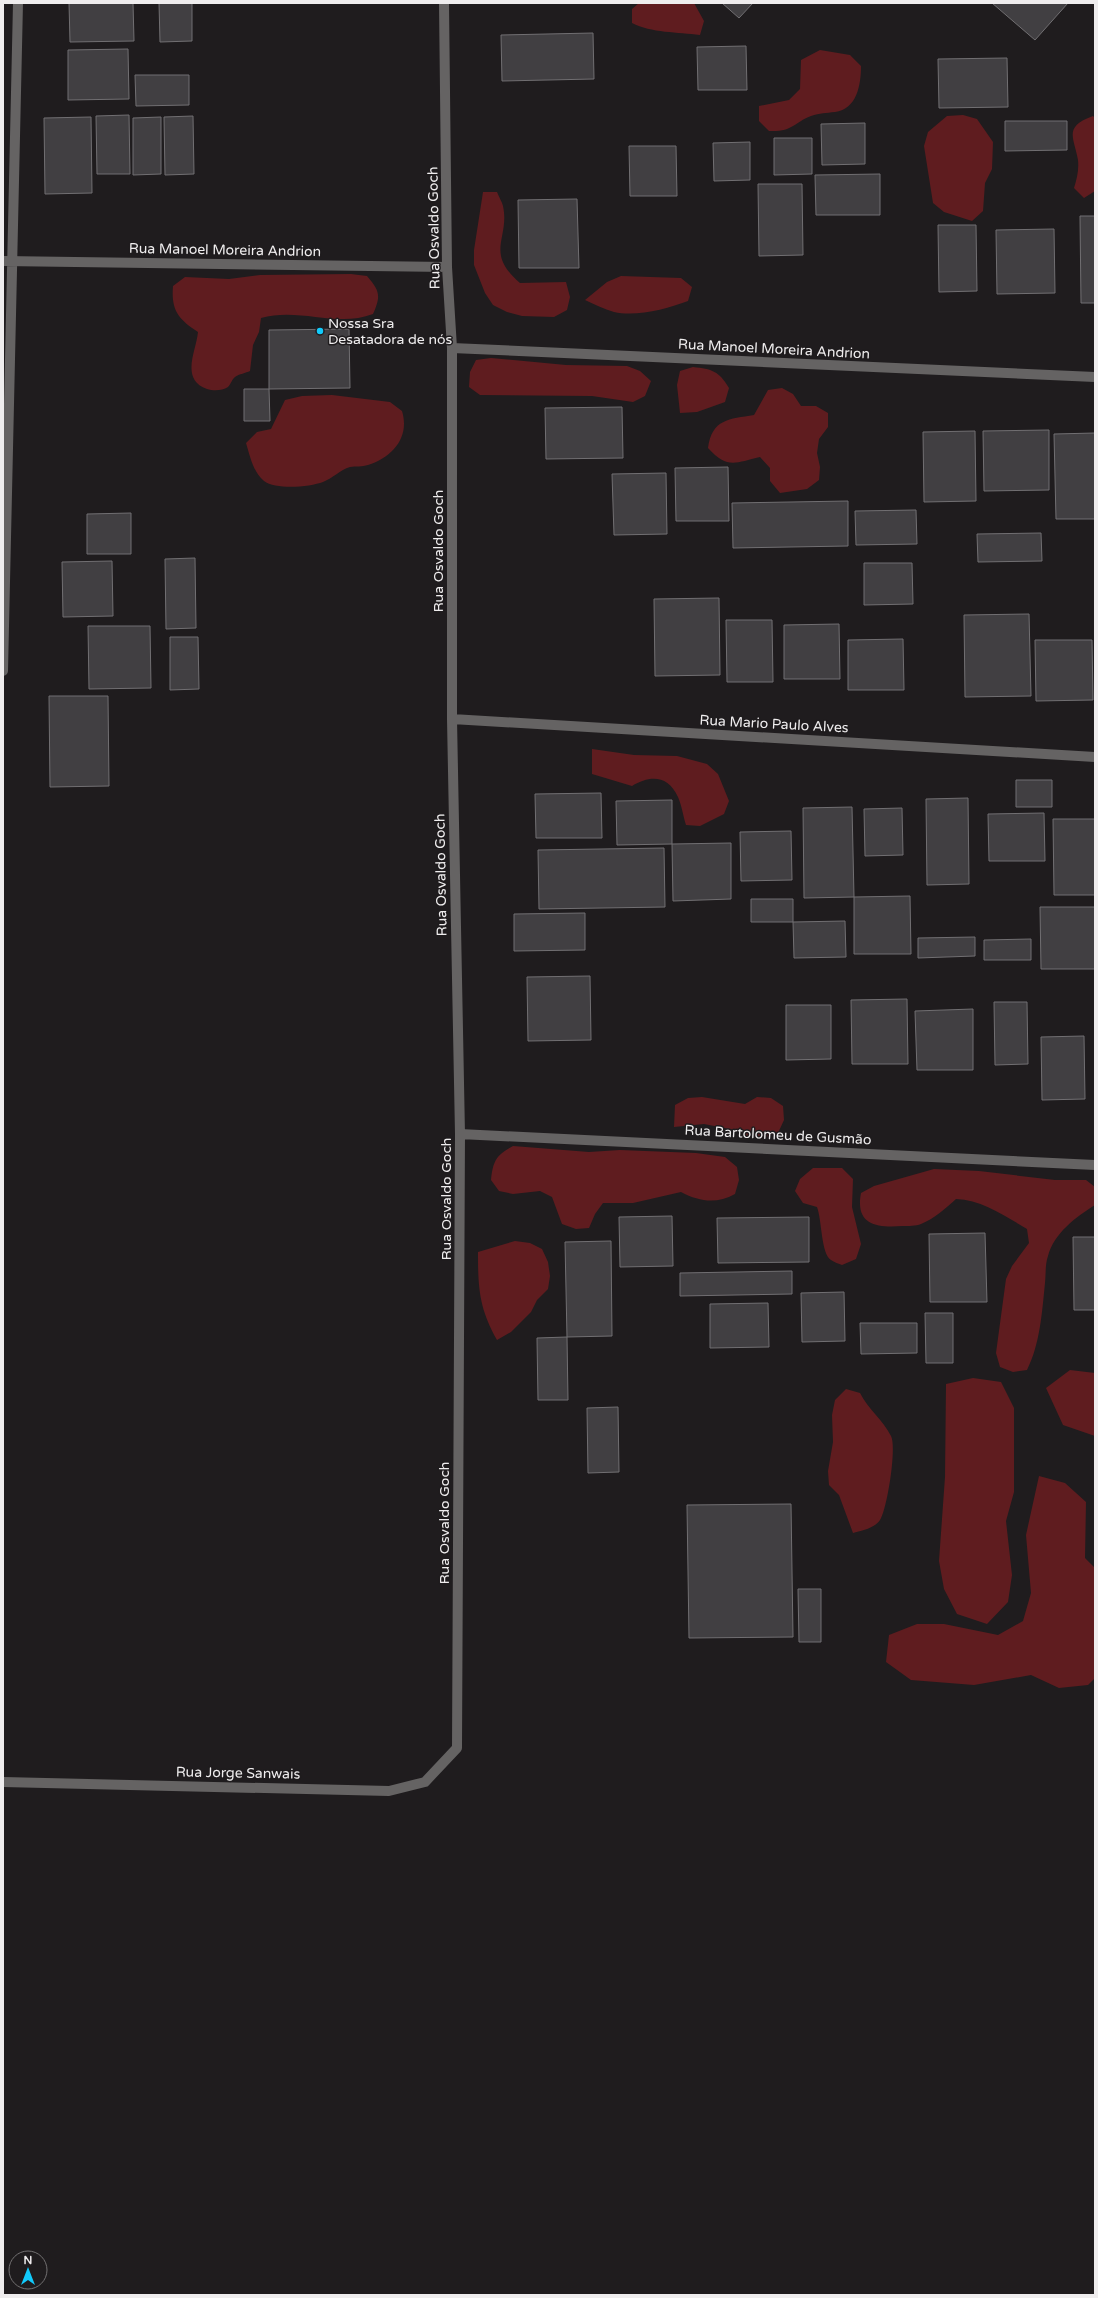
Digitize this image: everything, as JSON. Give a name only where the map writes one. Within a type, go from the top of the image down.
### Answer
[{"type":"street","points":[[3,671],[14,261],[18,3]]},
{"type":"street","name":"Rua Osvaldo Goch","points":[[444,3],[447,267],[452,348],[452,719],[460,1134],[457,1748]]},
{"type":"street","name":"Rua Manoel Moreira Andrion","points":[[3,261],[447,267]]},
{"type":"street","name":"Rua Manoel Moreira Andrion","points":[[452,348],[1095,377]]},
{"type":"street","name":"Rua Mario Paulo Alves","points":[[452,719],[1095,757]]},
{"type":"street","name":"Rua Bartolomeu de Gusmão","points":[[460,1134],[1095,1165]]},
{"type":"street","name":"Rua Jorge Sanwais","points":[[3,1782],[389,1791],[426,1782],[457,1748]]},
{"type":"shaded area","points":[[639,3],[694,3],[704,21],[700,35],[648,29],[632,23],[632,9]]},
{"type":"shaded area","points":[[820,50],[850,55],[861,66],[859,88],[853,101],[842,110],[811,116],[788,129],[769,131],[759,121],[759,106],[789,100],[800,89],[801,60]]},
{"type":"shaded area","points":[[963,115],[977,119],[993,142],[992,169],[985,183],[983,211],[972,221],[944,212],[933,203],[924,146],[928,132],[947,116]]},
{"type":"shaded area","points":[[1093,116],[1095,118],[1095,191],[1084,198],[1074,188],[1078,174],[1078,160],[1073,134],[1077,124]]},
{"type":"shaded area","points":[[483,192],[497,192],[503,204],[504,228],[501,254],[503,263],[509,272],[520,283],[566,282],[570,297],[567,310],[554,317],[522,316],[507,312],[493,305],[485,293],[474,265],[474,250]]},
{"type":"shaded area","points":[[351,274],[367,276],[375,286],[378,298],[373,314],[359,318],[346,319],[289,315],[275,315],[261,318],[259,332],[253,345],[250,371],[238,375],[233,379],[228,387],[220,390],[207,389],[194,379],[192,364],[198,332],[185,323],[177,313],[173,301],[173,286],[185,277],[229,279],[260,275]]},
{"type":"shaded area","points":[[621,276],[681,278],[692,287],[688,301],[671,307],[642,313],[632,314],[614,312],[585,300],[607,282]]},
{"type":"shaded area","points":[[491,358],[566,365],[627,366],[640,371],[651,381],[645,396],[633,402],[592,396],[480,395],[469,387],[470,372],[476,360]]},
{"type":"shaded area","points":[[693,367],[710,370],[718,374],[729,388],[725,402],[697,412],[680,413],[677,385],[680,371]]},
{"type":"shaded area","points":[[782,388],[793,394],[801,406],[816,406],[828,413],[828,427],[819,439],[817,453],[820,467],[819,480],[807,489],[780,493],[770,481],[770,468],[760,457],[732,463],[726,462],[715,455],[708,448],[713,431],[718,426],[723,422],[754,415],[768,390]]},
{"type":"shaded area","points":[[332,395],[390,402],[402,411],[404,429],[397,445],[385,457],[377,461],[366,466],[346,468],[327,480],[317,484],[285,487],[269,484],[264,481],[257,473],[246,443],[257,432],[271,429],[285,400],[302,396]]},
{"type":"shaded area","points":[[592,749],[634,755],[677,756],[707,764],[718,774],[729,801],[724,814],[700,826],[686,825],[681,804],[674,790],[669,784],[658,779],[652,779],[639,782],[632,786],[592,774]]},
{"type":"shaded area","points":[[702,1097],[745,1104],[757,1097],[771,1098],[783,1106],[784,1120],[778,1133],[763,1138],[749,1137],[735,1130],[704,1124],[674,1127],[675,1105],[688,1098]]},
{"type":"shaded area","points":[[513,1146],[589,1152],[620,1150],[696,1153],[725,1157],[737,1167],[739,1180],[735,1194],[722,1199],[702,1200],[681,1192],[633,1203],[603,1203],[595,1214],[589,1228],[576,1229],[562,1224],[552,1197],[540,1191],[513,1194],[499,1191],[491,1180],[494,1163],[503,1152]]},
{"type":"shaded area","points":[[813,1168],[842,1168],[853,1179],[852,1207],[861,1244],[856,1259],[842,1265],[831,1260],[825,1251],[817,1207],[803,1203],[795,1191],[800,1179]]},
{"type":"shaded area","points":[[934,1169],[979,1171],[1055,1180],[1086,1180],[1095,1187],[1095,1205],[1073,1220],[1060,1233],[1048,1256],[1046,1262],[1043,1306],[1038,1339],[1027,1370],[1013,1372],[1000,1367],[996,1353],[1006,1279],[1012,1266],[1029,1243],[1027,1229],[1002,1214],[975,1202],[966,1200],[956,1199],[931,1219],[914,1226],[876,1225],[865,1218],[861,1212],[861,1193],[874,1186]]},
{"type":"shaded area","points":[[515,1241],[530,1243],[542,1249],[548,1262],[550,1276],[548,1289],[537,1300],[531,1312],[511,1332],[497,1340],[486,1318],[483,1308],[478,1276],[478,1252]]},
{"type":"shaded area","points":[[1070,1370],[1095,1373],[1095,1436],[1063,1425],[1046,1388]]},
{"type":"shaded area","points":[[973,1378],[1001,1382],[1014,1408],[1014,1492],[1006,1521],[1012,1575],[1008,1602],[987,1624],[957,1614],[944,1589],[939,1561],[945,1477],[946,1384]]},
{"type":"shaded area","points":[[846,1389],[860,1393],[863,1399],[888,1430],[893,1442],[892,1465],[883,1514],[878,1523],[875,1525],[868,1529],[853,1533],[839,1495],[829,1485],[828,1471],[833,1442],[832,1415],[835,1400]]},
{"type":"shaded area","points":[[1039,1476],[1065,1483],[1086,1502],[1085,1558],[1095,1568],[1095,1678],[1088,1685],[1059,1688],[1031,1675],[974,1685],[911,1680],[886,1662],[889,1635],[917,1624],[944,1624],[998,1635],[1023,1621],[1031,1593],[1026,1535]]},
{"type":"building","points":[[69,3],[133,3],[134,41],[70,42]]},
{"type":"building","points":[[159,3],[192,3],[192,41],[160,42]]},
{"type":"building","points":[[722,3],[753,3],[739,18]]},
{"type":"building","points":[[992,3],[1068,3],[1035,40]]},
{"type":"building","points":[[593,33],[594,79],[502,81],[501,35]]},
{"type":"building","points":[[746,46],[747,90],[698,90],[697,47]]},
{"type":"building","points":[[128,49],[129,99],[68,100],[68,50]]},
{"type":"building","points":[[1007,58],[1008,107],[939,108],[938,59]]},
{"type":"building","points":[[135,75],[189,75],[189,105],[136,106]]},
{"type":"building","points":[[129,115],[130,174],[97,174],[96,116]]},
{"type":"building","points":[[193,116],[194,174],[165,175],[164,117]]},
{"type":"building","points":[[91,117],[92,193],[45,194],[44,118]]},
{"type":"building","points":[[161,117],[161,174],[133,175],[133,118]]},
{"type":"building","points":[[1005,121],[1067,121],[1067,150],[1005,151]]},
{"type":"building","points":[[865,123],[865,164],[822,165],[821,124]]},
{"type":"building","points":[[774,138],[812,138],[812,174],[774,175]]},
{"type":"building","points":[[750,142],[750,180],[714,181],[713,143]]},
{"type":"building","points":[[629,146],[676,146],[677,196],[630,196]]},
{"type":"building","points":[[880,174],[880,215],[816,215],[815,175]]},
{"type":"building","points":[[758,184],[802,184],[803,255],[759,256]]},
{"type":"building","points":[[577,199],[579,268],[519,268],[518,200]]},
{"type":"building","points":[[1080,216],[1095,216],[1095,303],[1081,303]]},
{"type":"building","points":[[938,225],[976,225],[977,291],[939,292]]},
{"type":"building","points":[[1054,229],[1055,293],[997,294],[996,230]]},
{"type":"building","points":[[349,329],[350,388],[269,389],[269,330]]},
{"type":"building","points":[[244,389],[269,389],[270,421],[244,421]]},
{"type":"building","points":[[622,407],[623,458],[546,459],[545,408]]},
{"type":"building","points":[[1049,430],[1049,490],[984,491],[983,431]]},
{"type":"building","points":[[975,431],[976,501],[924,502],[923,432]]},
{"type":"building","points":[[1095,433],[1095,519],[1056,519],[1054,434]]},
{"type":"building","points":[[728,467],[729,521],[676,521],[675,468]]},
{"type":"building","points":[[666,473],[667,534],[614,535],[612,474]]},
{"type":"building","points":[[848,501],[848,546],[733,548],[732,503]]},
{"type":"building","points":[[916,510],[917,544],[856,545],[855,511]]},
{"type":"building","points":[[131,513],[131,554],[87,554],[87,514]]},
{"type":"building","points":[[1041,533],[1042,561],[978,562],[977,534]]},
{"type":"building","points":[[195,558],[196,628],[166,629],[165,559]]},
{"type":"building","points":[[112,561],[113,616],[63,617],[62,562]]},
{"type":"building","points":[[864,563],[912,563],[913,604],[864,605]]},
{"type":"building","points":[[719,598],[720,675],[655,676],[654,599]]},
{"type":"building","points":[[1029,614],[1031,696],[965,697],[964,615]]},
{"type":"building","points":[[726,620],[772,620],[773,682],[727,682]]},
{"type":"building","points":[[839,624],[840,679],[784,679],[784,625]]},
{"type":"building","points":[[88,626],[150,626],[151,688],[89,689]]},
{"type":"building","points":[[170,637],[198,637],[199,689],[170,690]]},
{"type":"building","points":[[903,639],[904,690],[848,690],[848,640]]},
{"type":"building","points":[[1035,640],[1092,640],[1093,700],[1036,701]]},
{"type":"building","points":[[49,696],[108,696],[109,786],[50,787]]},
{"type":"building","points":[[1016,780],[1052,780],[1052,807],[1016,807]]},
{"type":"building","points":[[601,793],[602,838],[536,838],[535,794]]},
{"type":"building","points":[[968,798],[969,884],[927,885],[926,799]]},
{"type":"building","points":[[672,800],[672,844],[617,845],[616,801]]},
{"type":"building","points":[[852,807],[854,897],[804,898],[803,808]]},
{"type":"building","points":[[902,808],[903,855],[865,856],[864,809]]},
{"type":"building","points":[[1044,813],[1045,861],[989,861],[988,814]]},
{"type":"building","points":[[1053,819],[1095,819],[1095,895],[1054,895]]},
{"type":"building","points":[[791,831],[792,880],[741,881],[740,832]]},
{"type":"building","points":[[731,843],[731,899],[673,901],[672,844]]},
{"type":"building","points":[[664,848],[665,907],[539,909],[538,850]]},
{"type":"building","points":[[910,896],[911,954],[854,954],[854,897]]},
{"type":"building","points":[[751,899],[793,899],[793,922],[751,922]]},
{"type":"building","points":[[1040,907],[1095,907],[1095,969],[1041,969]]},
{"type":"building","points":[[585,913],[585,950],[514,951],[514,914]]},
{"type":"building","points":[[845,921],[846,957],[794,958],[793,922]]},
{"type":"building","points":[[975,937],[975,956],[918,958],[918,938]]},
{"type":"building","points":[[1031,939],[1031,960],[984,960],[984,940]]},
{"type":"building","points":[[590,976],[591,1040],[528,1041],[527,977]]},
{"type":"building","points":[[907,999],[908,1064],[852,1064],[851,1000]]},
{"type":"building","points":[[994,1002],[1027,1002],[1028,1064],[995,1065]]},
{"type":"building","points":[[786,1005],[831,1005],[831,1059],[786,1060]]},
{"type":"building","points":[[973,1009],[973,1070],[917,1070],[915,1011]]},
{"type":"building","points":[[1084,1036],[1085,1099],[1042,1100],[1041,1037]]},
{"type":"building","points":[[672,1216],[673,1266],[620,1267],[619,1217]]},
{"type":"building","points":[[809,1217],[809,1262],[718,1263],[717,1218]]},
{"type":"building","points":[[985,1233],[987,1302],[930,1302],[929,1234]]},
{"type":"building","points":[[1073,1237],[1095,1237],[1095,1310],[1074,1310]]},
{"type":"building","points":[[611,1241],[612,1336],[567,1337],[565,1242]]},
{"type":"building","points":[[792,1271],[792,1294],[680,1296],[680,1273]]},
{"type":"building","points":[[844,1292],[845,1341],[802,1342],[801,1293]]},
{"type":"building","points":[[768,1303],[769,1347],[710,1348],[710,1304]]},
{"type":"building","points":[[925,1313],[953,1313],[953,1363],[926,1363]]},
{"type":"building","points":[[860,1323],[917,1323],[917,1353],[861,1354]]},
{"type":"building","points":[[567,1337],[568,1400],[538,1400],[537,1338]]},
{"type":"building","points":[[618,1407],[619,1472],[588,1473],[587,1408]]},
{"type":"building","points":[[791,1504],[793,1637],[689,1638],[687,1505]]},
{"type":"building","points":[[798,1589],[821,1589],[821,1642],[799,1642]]},
{"type":"place","name":"Nossa Sra Desatadora de nós","points":[[320,331]]}]
